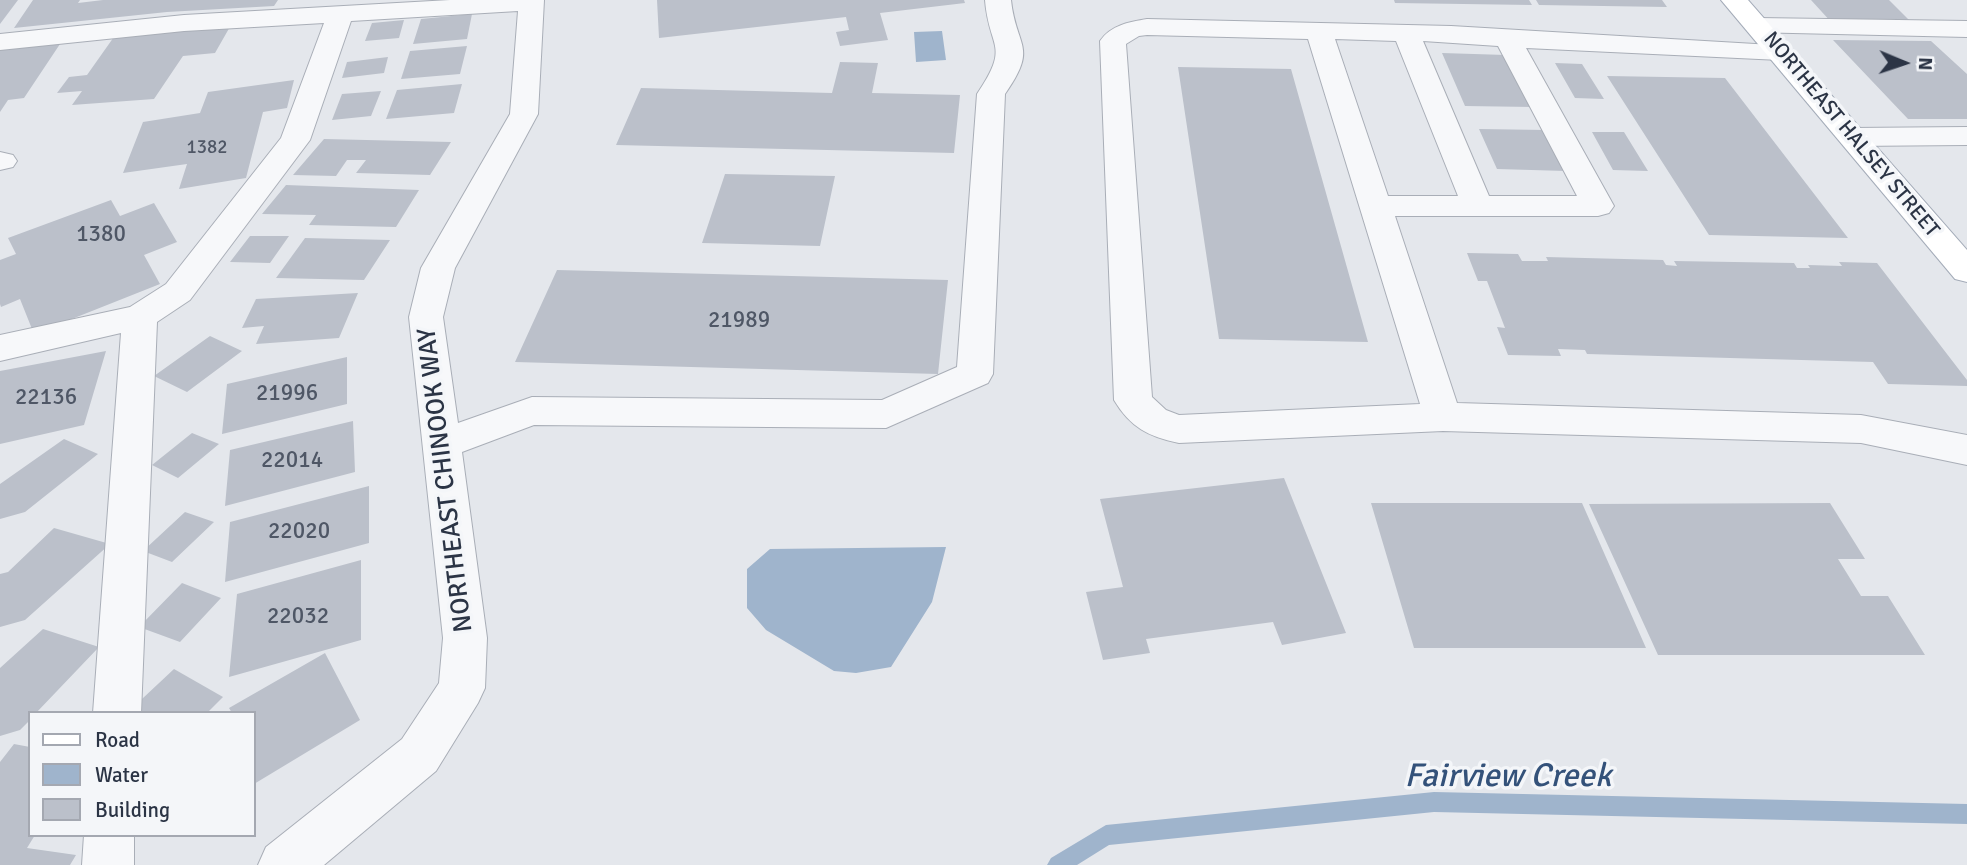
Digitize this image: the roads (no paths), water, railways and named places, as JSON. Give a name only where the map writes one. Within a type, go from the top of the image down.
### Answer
[{"type":"main road","name":"NORTHEAST HALSEY STREET","points":[[1734,0],[1967,271]]},
{"type":"street","points":[[442,444],[532,411],[886,414],[975,374],[991,94],[1009,66],[1009,41],[998,12],[998,0]]},
{"type":"street","points":[[0,42],[171,24],[531,1]]},
{"type":"street","name":"NORTHEAST CHINOOK WAY","points":[[284,865],[419,755],[462,688],[465,638],[426,317],[438,268],[524,114],[531,1]]},
{"type":"street","points":[[0,348],[140,317],[178,292],[295,140],[340,15]]},
{"type":"street","points":[[1758,26],[1967,29]]},
{"type":"street","points":[[1780,52],[1406,33],[1147,27],[1132,29],[1113,41],[1133,400],[1142,415],[1161,425],[1179,429],[1443,416],[1861,429],[1967,450]]},
{"type":"street","points":[[1320,31],[1443,416]]},
{"type":"street","points":[[1406,33],[1477,205]]},
{"type":"street","points":[[1376,206],[1598,206],[1508,39]]},
{"type":"street","points":[[1853,137],[1967,136]]},
{"type":"street","points":[[117,711],[140,317]]},
{"type":"street","points":[[108,865],[109,837]]},
{"type":"water","points":[[942,31],[946,60],[916,62],[914,32]]},
{"type":"water","points":[[946,547],[932,602],[891,667],[856,673],[834,671],[766,630],[747,608],[747,569],[770,549]]},
{"type":"waterway","name":"Fairview Creek","points":[[1058,865],[1106,835],[1434,802],[1967,814]]}]
